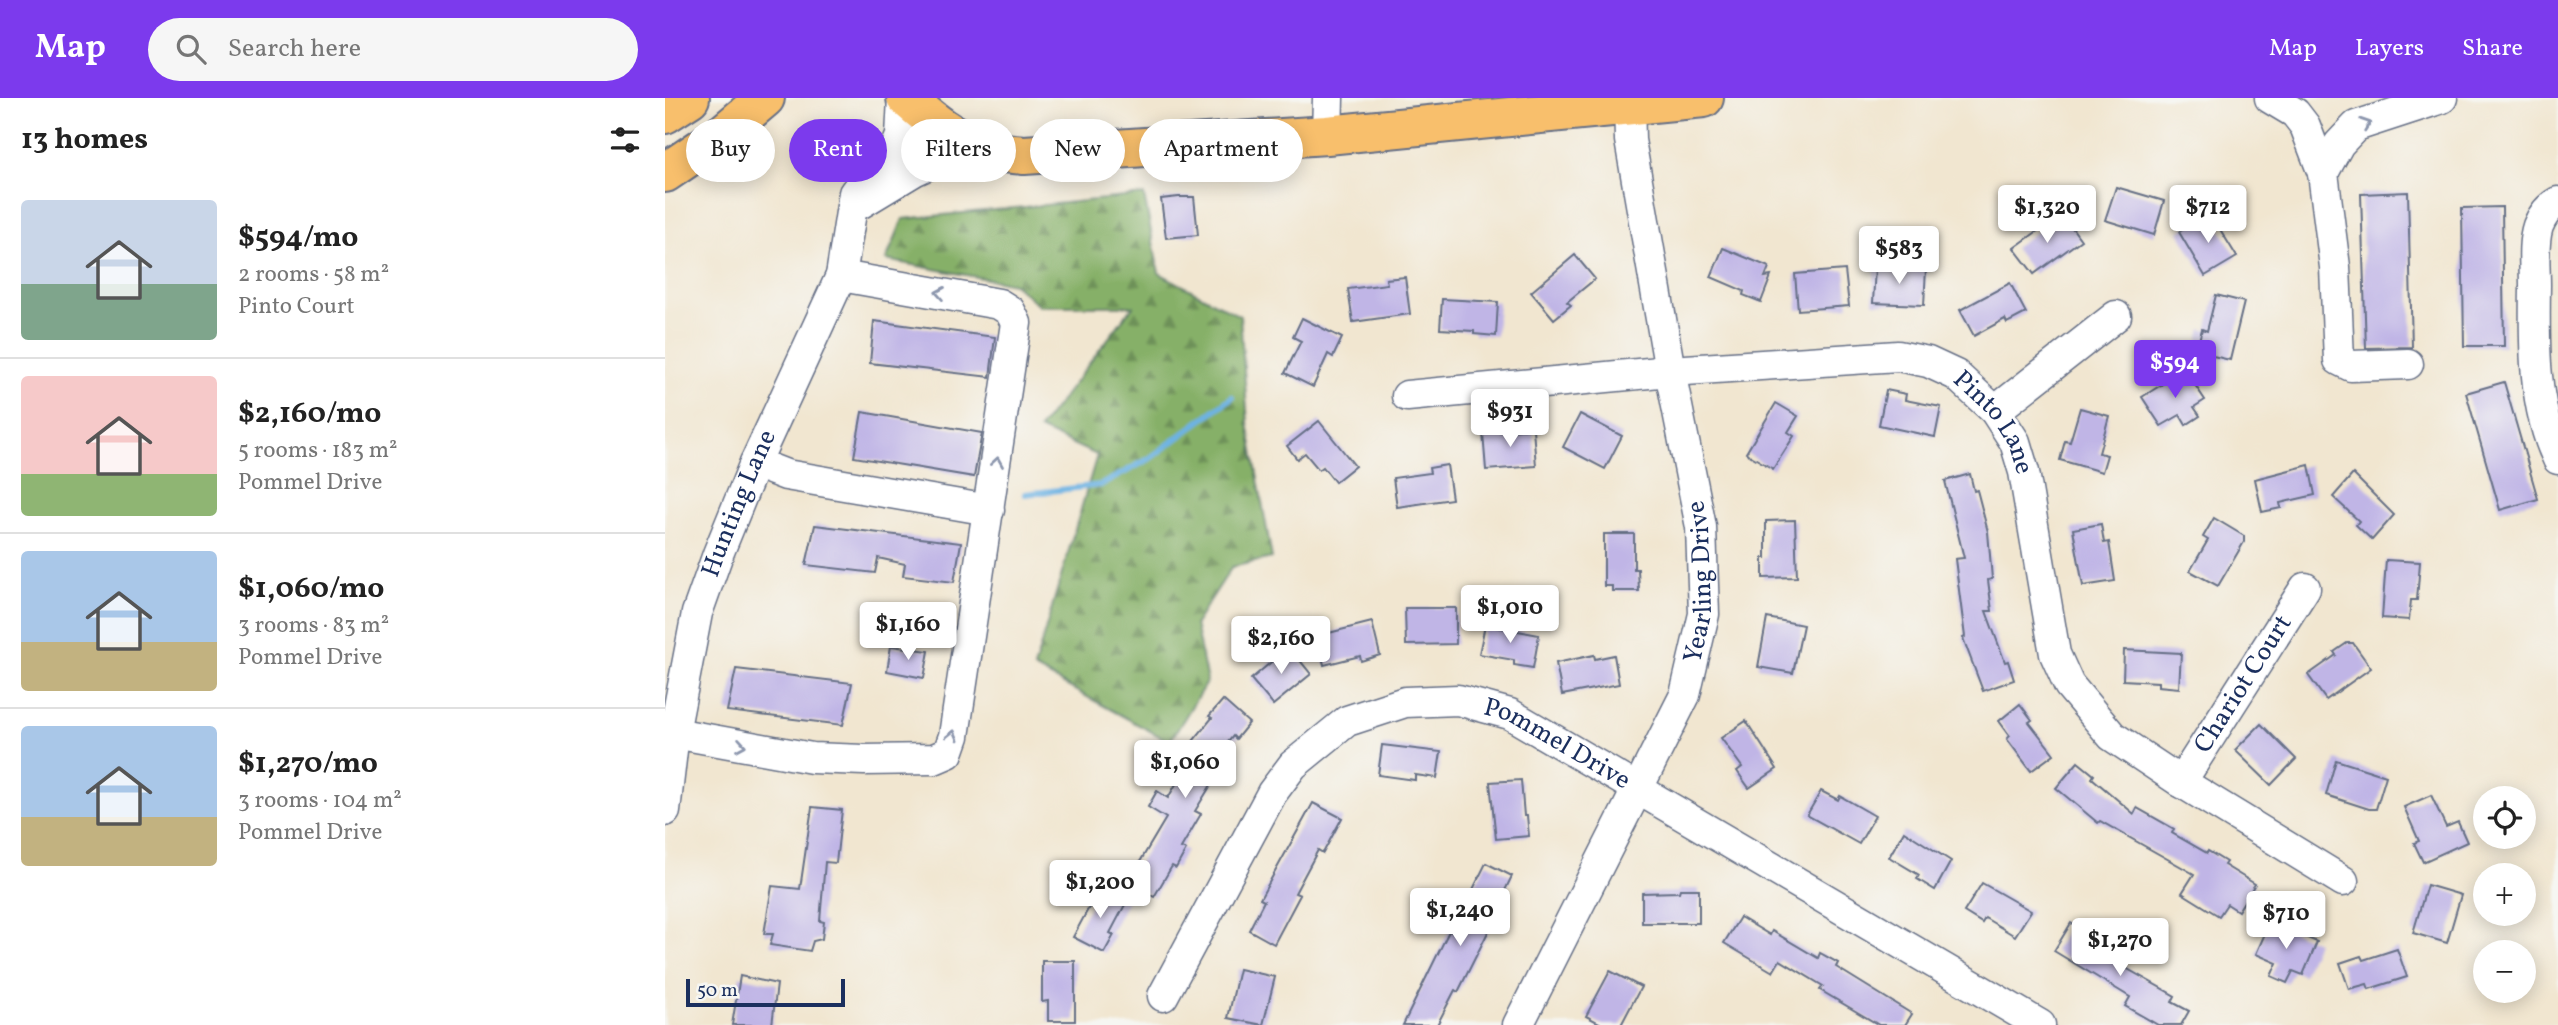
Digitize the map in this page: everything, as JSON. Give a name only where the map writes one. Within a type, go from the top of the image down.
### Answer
[{"type":"main road","points":[[665,114],[690,98]]},
{"type":"main road","points":[[665,173],[724,133],[765,98]]},
{"type":"main road","points":[[904,98],[931,119]]},
{"type":"main road","points":[[1016,154],[1327,116],[1704,98]]},
{"type":"street","name":"Hunting Lane","points":[[665,811],[674,733],[698,613],[718,554],[755,463],[841,276],[854,193],[867,178],[893,158],[901,136],[904,98]]},
{"type":"street","points":[[2270,98],[2295,113],[2305,127],[2323,173],[2335,267],[2339,360],[2351,366],[2408,364]]},
{"type":"street","points":[[2323,173],[2339,144],[2356,126],[2442,98]]},
{"type":"street","name":"Yearling Drive","points":[[1518,1025],[1685,695],[1704,614],[1701,527],[1670,371],[1630,140],[1629,102]]},
{"type":"street","points":[[852,208],[901,179]]},
{"type":"street","points":[[2558,202],[2543,215],[2537,228],[2535,273],[2536,364],[2544,417],[2558,459]]},
{"type":"street","points":[[674,733],[811,758],[934,759],[948,753],[954,736],[1016,323],[1010,311],[999,304],[841,276]]},
{"type":"street","points":[[1995,411],[2116,316]]},
{"type":"street","name":"Pinto Lane","points":[[1407,396],[1670,371],[1898,356],[1928,362],[1956,375],[1995,411],[2015,442],[2024,472],[2055,654],[2069,685],[2112,736],[2181,782],[2343,881]]},
{"type":"street","points":[[755,463],[786,475],[989,510]]},
{"type":"street","name":"Chariot Court","points":[[2181,782],[2305,588]]},
{"type":"street","name":"Pommel Drive","points":[[1163,996],[1272,793],[1293,765],[1346,721],[1405,702],[1458,700],[1510,714],[2040,1025]]},
{"type":"green space","points":[[1144,195],[1159,273],[1240,316],[1248,423],[1272,558],[1232,567],[1195,624],[1207,681],[1170,742],[1034,668],[1097,455],[1039,429],[1133,306],[1040,306],[1014,284],[886,260],[903,219]]},
{"type":"building","points":[[2116,187],[2164,201],[2154,235],[2105,220]]},
{"type":"building","points":[[2408,192],[2412,347],[2366,348],[2361,194]]},
{"type":"building","points":[[1194,197],[1198,235],[1166,238],[1161,199]]},
{"type":"building","points":[[2502,207],[2504,346],[2464,346],[2462,208]]},
{"type":"building","points":[[2210,213],[2237,257],[2205,276],[2179,232]]},
{"type":"building","points":[[2065,218],[2081,240],[2034,274],[2014,248],[2046,225],[2049,229]]},
{"type":"building","points":[[1723,248],[1769,267],[1765,277],[1771,276],[1761,302],[1743,295],[1744,291],[1711,277]]},
{"type":"building","points":[[1575,255],[1595,279],[1567,302],[1571,305],[1554,319],[1531,292]]},
{"type":"building","points":[[1875,267],[1926,269],[1924,305],[1873,303]]},
{"type":"building","points":[[1845,270],[1849,306],[1798,310],[1795,274]]},
{"type":"building","points":[[1405,277],[1410,314],[1353,322],[1348,289],[1387,284],[1386,279]]},
{"type":"building","points":[[2010,283],[2026,313],[2007,323],[2005,319],[1974,336],[1960,310]]},
{"type":"building","points":[[2216,295],[2244,302],[2230,360],[2196,352],[2202,329],[2207,331]]},
{"type":"building","points":[[1442,299],[1498,302],[1496,336],[1474,334],[1474,331],[1440,329]]},
{"type":"building","points":[[1302,318],[1342,338],[1333,357],[1328,354],[1313,387],[1285,373],[1301,341],[1293,337]]},
{"type":"building","points":[[874,321],[995,337],[990,377],[870,363]]},
{"type":"building","points":[[2185,370],[2205,400],[2194,407],[2200,416],[2186,425],[2180,415],[2161,426],[2142,397]]},
{"type":"building","points":[[2504,382],[2538,499],[2500,510],[2466,393]]},
{"type":"building","points":[[1886,390],[1906,394],[1905,400],[1941,407],[1935,437],[1879,425]]},
{"type":"building","points":[[1776,403],[1798,416],[1788,432],[1794,436],[1773,469],[1746,453]]},
{"type":"building","points":[[2080,408],[2109,416],[2099,453],[2107,455],[2102,472],[2060,460],[2065,441],[2070,442]]},
{"type":"building","points":[[862,412],[982,433],[974,477],[854,457]]},
{"type":"building","points":[[1580,414],[1622,436],[1605,469],[1563,447]]},
{"type":"building","points":[[1319,421],[1355,466],[1335,482],[1323,467],[1319,470],[1305,453],[1297,459],[1287,446]]},
{"type":"building","points":[[1533,429],[1536,466],[1486,470],[1483,433]]},
{"type":"building","points":[[1447,465],[1452,499],[1397,507],[1393,478],[1430,473],[1429,468]]},
{"type":"building","points":[[2309,465],[2315,495],[2280,503],[2281,508],[2262,512],[2255,479]]},
{"type":"building","points":[[1970,474],[1988,532],[1992,579],[1988,580],[1992,611],[1986,611],[2014,680],[1983,691],[1963,638],[1955,559],[1964,558],[1945,481]]},
{"type":"building","points":[[2353,474],[2394,515],[2372,540],[2356,525],[2359,521],[2333,497]]},
{"type":"building","points":[[2214,518],[2244,536],[2244,542],[2218,586],[2190,571],[2208,540],[2203,537]]},
{"type":"building","points":[[1795,520],[1797,577],[1763,578],[1766,521]]},
{"type":"building","points":[[2101,524],[2104,543],[2109,542],[2115,581],[2083,586],[2073,529]]},
{"type":"building","points":[[815,525],[961,543],[954,582],[903,576],[905,564],[878,558],[875,573],[806,565]]},
{"type":"building","points":[[1604,534],[1634,534],[1634,569],[1638,569],[1639,591],[1612,591],[1612,586],[1604,586]]},
{"type":"building","points":[[2386,560],[2420,562],[2417,600],[2411,600],[2409,620],[2382,618]]},
{"type":"building","points":[[1405,608],[1456,608],[1456,644],[1406,645]]},
{"type":"building","points":[[1767,618],[1803,625],[1793,673],[1758,667]]},
{"type":"building","points":[[1372,622],[1380,655],[1361,661],[1360,656],[1324,665],[1317,636]]},
{"type":"building","points":[[1485,625],[1539,635],[1533,668],[1514,665],[1514,660],[1479,654]]},
{"type":"building","points":[[2347,643],[2353,643],[2371,668],[2326,700],[2308,675],[2336,655],[2334,652]]},
{"type":"building","points":[[891,646],[929,651],[924,678],[887,671]]},
{"type":"building","points":[[1289,647],[1311,674],[1273,705],[1251,679]]},
{"type":"building","points":[[2124,650],[2181,653],[2179,688],[2158,686],[2158,682],[2123,680]]},
{"type":"building","points":[[1594,655],[1595,659],[1614,655],[1619,684],[1562,695],[1556,663]]},
{"type":"building","points":[[736,669],[852,683],[843,725],[727,711]]},
{"type":"building","points":[[1223,700],[1249,723],[1236,739],[1233,736],[1203,773],[1214,780],[1195,811],[1201,814],[1181,848],[1186,850],[1176,868],[1172,866],[1154,897],[1128,882],[1166,818],[1148,807],[1157,791],[1168,798],[1195,751],[1189,746]]},
{"type":"building","points":[[2020,704],[2032,720],[2029,722],[2054,754],[2031,771],[2007,739],[2010,736],[1999,721]]},
{"type":"building","points":[[1746,721],[1777,769],[1749,788],[1737,771],[1742,767],[1721,738]]},
{"type":"building","points":[[2261,724],[2296,759],[2271,785],[2235,750]]},
{"type":"building","points":[[1382,745],[1441,752],[1437,778],[1415,775],[1415,780],[1378,775]]},
{"type":"building","points":[[2336,760],[2386,776],[2376,809],[2326,795]]},
{"type":"building","points":[[2078,762],[2094,775],[2092,778],[2134,814],[2137,808],[2174,829],[2172,833],[2226,862],[2224,865],[2255,884],[2238,911],[2227,904],[2219,916],[2182,893],[2194,874],[2100,821],[2098,823],[2056,788]]},
{"type":"building","points":[[1521,780],[1524,816],[1527,816],[1529,836],[1496,839],[1490,782]]},
{"type":"building","points":[[1821,791],[1838,800],[1840,796],[1875,816],[1859,844],[1807,815]]},
{"type":"building","points":[[2431,795],[2446,827],[2458,822],[2467,842],[2423,862],[2414,843],[2419,841],[2404,807]]},
{"type":"building","points":[[1313,803],[1342,818],[1323,853],[1318,850],[1295,893],[1300,895],[1274,944],[1249,930],[1264,901],[1260,899]]},
{"type":"building","points":[[812,807],[842,810],[836,863],[825,862],[820,921],[824,922],[822,939],[813,941],[810,951],[770,945],[773,934],[764,934],[772,886],[800,889]]},
{"type":"building","points":[[1904,831],[1951,861],[1935,890],[1917,879],[1919,875],[1889,857]]},
{"type":"building","points":[[1486,863],[1512,876],[1496,909],[1500,912],[1492,929],[1490,928],[1458,992],[1455,990],[1437,1025],[1403,1025],[1449,931],[1452,932]]},
{"type":"building","points":[[1982,883],[2031,911],[2015,936],[1985,918],[1982,923],[1964,912]]},
{"type":"building","points":[[2427,885],[2461,895],[2447,943],[2413,933]]},
{"type":"building","points":[[1100,887],[1127,901],[1110,933],[1114,935],[1104,953],[1073,937]]},
{"type":"building","points":[[1680,889],[1699,889],[1699,923],[1642,923],[1642,893],[1679,892]]},
{"type":"building","points":[[1740,917],[1770,935],[1772,931],[1818,958],[1820,953],[1838,963],[1836,967],[1912,1014],[1905,1025],[1879,1025],[1820,990],[1823,986],[1780,960],[1773,972],[1724,943]]},
{"type":"building","points":[[2270,922],[2317,942],[2303,975],[2293,971],[2287,983],[2271,976],[2277,963],[2256,954]]},
{"type":"building","points":[[2071,923],[2106,944],[2103,949],[2120,959],[2117,963],[2175,996],[2172,1002],[2189,1011],[2181,1025],[2158,1025],[2125,1006],[2130,997],[2054,951]]},
{"type":"building","points":[[2397,949],[2407,977],[2369,989],[2367,984],[2349,989],[2340,963],[2361,956],[2363,960]]},
{"type":"building","points":[[1042,961],[1075,961],[1075,1021],[1048,1021],[1048,1001],[1042,1002]]},
{"type":"building","points":[[1239,969],[1275,977],[1263,1025],[1228,1018]]},
{"type":"building","points":[[1610,971],[1641,987],[1621,1025],[1603,1025],[1586,1016]]},
{"type":"building","points":[[740,976],[777,984],[772,1025],[732,1025]]},
{"type":"waterway","points":[[1025,494],[1101,485],[1149,459],[1232,397]]}]
